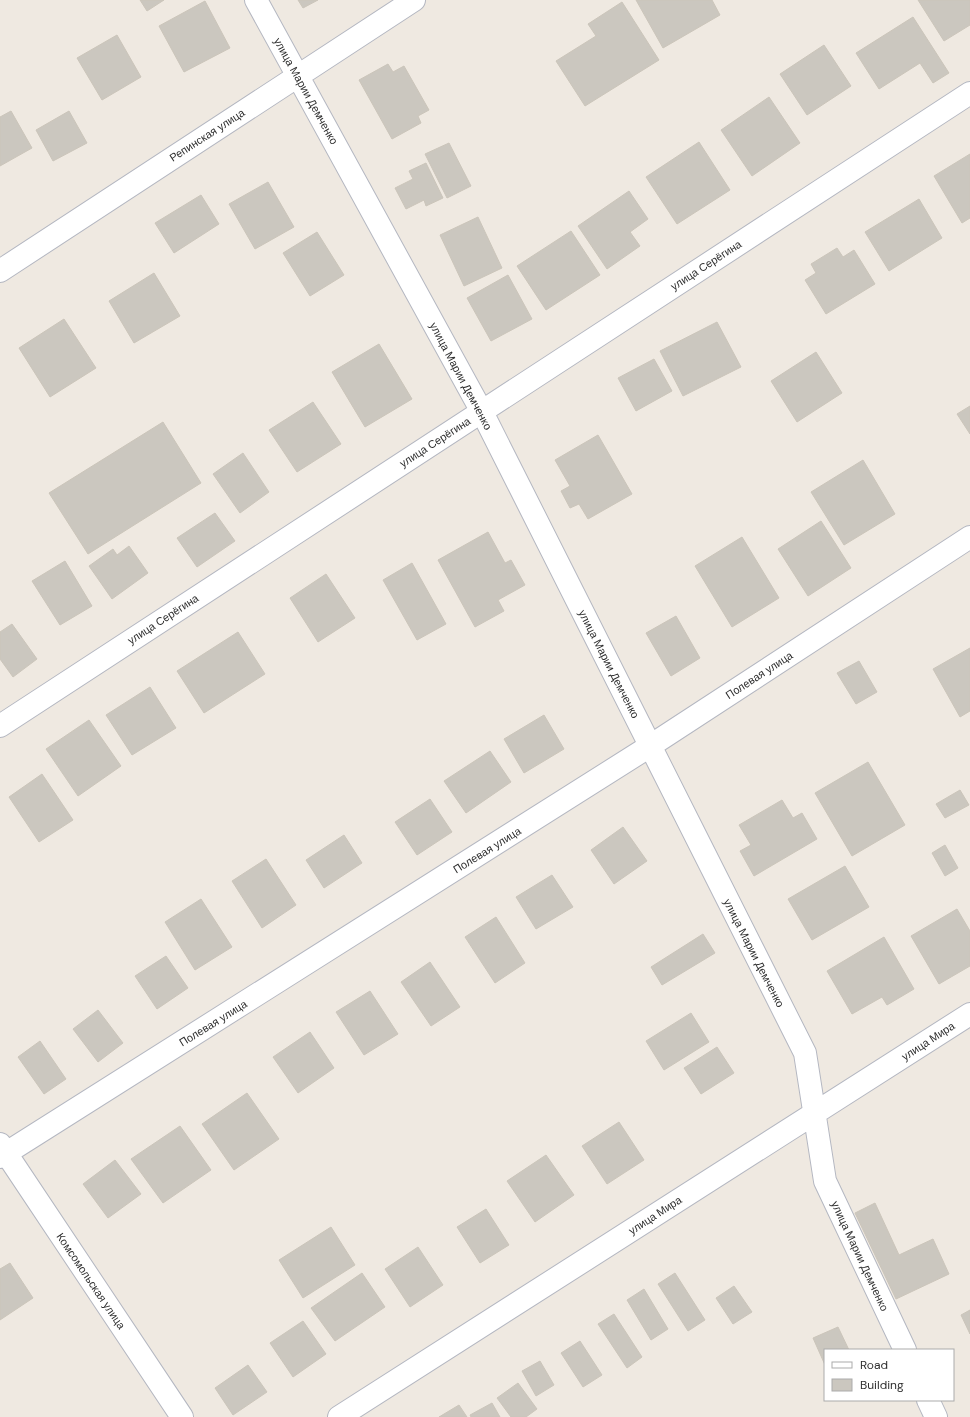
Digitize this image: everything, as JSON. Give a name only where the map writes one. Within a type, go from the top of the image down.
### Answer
[{"type":"street","name":"улица Марии Демченко","points":[[256,0],[482,412],[805,1053],[825,1181],[904,1349]]},
{"type":"street","name":"Репинская улица","points":[[0,271],[414,0]]},
{"type":"street","name":"улица Серёгина","points":[[0,726],[970,93]]},
{"type":"street","name":"Полевая улица","points":[[2,1152],[650,746],[970,537]]},
{"type":"street","name":"улица Мира","points":[[339,1417],[970,1014]]},
{"type":"street","name":"Комсомольская улица","points":[[2,1152],[182,1417]]},
{"type":"street","points":[[928,1401],[936,1417]]},
{"type":"building","points":[[140,0],[164,0],[147,11]]},
{"type":"building","points":[[298,0],[318,0],[303,8]]},
{"type":"building","points":[[636,0],[712,0],[720,15],[663,48]]},
{"type":"building","points":[[918,0],[970,0],[970,25],[944,41]]},
{"type":"building","points":[[205,1],[230,48],[184,72],[159,26]]},
{"type":"building","points":[[622,2],[659,60],[585,106],[556,61],[596,36],[588,24]]},
{"type":"building","points":[[913,17],[949,73],[933,83],[920,63],[879,89],[856,53]]},
{"type":"building","points":[[117,35],[141,77],[102,100],[77,58]]},
{"type":"building","points":[[824,45],[851,86],[807,115],[780,74]]},
{"type":"building","points":[[388,64],[393,72],[404,66],[429,110],[418,116],[421,123],[392,139],[359,80]]},
{"type":"building","points":[[769,97],[800,143],[752,176],[721,130]]},
{"type":"building","points":[[11,111],[32,148],[0,166],[0,117]]},
{"type":"building","points":[[69,111],[87,143],[53,161],[36,130]]},
{"type":"building","points":[[699,142],[730,190],[677,224],[646,177]]},
{"type":"building","points":[[449,143],[471,186],[447,198],[425,154]]},
{"type":"building","points":[[970,154],[970,218],[962,223],[934,176]]},
{"type":"building","points":[[426,163],[443,198],[426,206],[424,200],[406,209],[395,188],[413,179],[409,171]]},
{"type":"building","points":[[268,182],[294,227],[255,249],[229,204]]},
{"type":"building","points":[[629,191],[648,219],[630,232],[640,246],[607,269],[578,226]]},
{"type":"building","points":[[201,195],[219,224],[174,253],[155,223]]},
{"type":"building","points":[[919,199],[942,238],[889,271],[865,232]]},
{"type":"building","points":[[478,217],[502,268],[464,286],[440,235]]},
{"type":"building","points":[[571,231],[600,275],[546,310],[517,266]]},
{"type":"building","points":[[317,232],[344,275],[310,296],[283,253]]},
{"type":"building","points":[[837,248],[843,257],[854,250],[875,284],[826,314],[805,280],[816,273],[811,264]]},
{"type":"building","points":[[154,273],[180,316],[134,343],[109,301]]},
{"type":"building","points":[[508,275],[532,319],[491,341],[467,298]]},
{"type":"building","points":[[64,319],[96,368],[50,397],[19,348]]},
{"type":"building","points":[[717,322],[741,367],[683,396],[660,351]]},
{"type":"building","points":[[379,344],[412,399],[365,427],[332,372]]},
{"type":"building","points":[[816,352],[842,393],[797,422],[771,381]]},
{"type":"building","points":[[654,359],[672,391],[636,411],[618,378]]},
{"type":"building","points":[[313,402],[341,444],[297,472],[269,430]]},
{"type":"building","points":[[970,406],[970,434],[957,414]]},
{"type":"building","points":[[163,422],[201,483],[88,554],[49,493]]},
{"type":"building","points":[[598,435],[632,494],[588,519],[579,504],[570,508],[561,491],[570,486],[555,460]]},
{"type":"building","points":[[243,453],[269,492],[240,513],[213,474]]},
{"type":"building","points":[[863,460],[895,514],[844,545],[811,492]]},
{"type":"building","points":[[215,513],[235,541],[197,567],[177,538]]},
{"type":"building","points":[[821,521],[851,568],[808,596],[778,549]]},
{"type":"building","points":[[488,532],[505,563],[511,560],[525,585],[498,600],[504,611],[475,627],[438,560]]},
{"type":"building","points":[[742,537],[779,598],[732,627],[695,566]]},
{"type":"building","points":[[129,546],[148,573],[112,599],[89,566],[113,549],[117,555]]},
{"type":"building","points":[[65,561],[92,606],[60,625],[32,581]]},
{"type":"building","points":[[412,563],[446,624],[417,640],[383,580]]},
{"type":"building","points":[[326,574],[355,618],[318,642],[290,598]]},
{"type":"building","points":[[676,616],[700,658],[671,676],[646,633]]},
{"type":"building","points":[[12,624],[37,659],[13,677],[0,659],[0,632]]},
{"type":"building","points":[[238,632],[265,674],[204,713],[177,671]]},
{"type":"building","points":[[970,648],[970,711],[960,717],[933,669]]},
{"type":"building","points":[[859,661],[877,692],[856,704],[837,673]]},
{"type":"building","points":[[150,687],[176,728],[132,755],[106,715]]},
{"type":"building","points":[[544,715],[564,749],[524,773],[504,739]]},
{"type":"building","points":[[89,720],[121,766],[78,796],[46,749]]},
{"type":"building","points":[[490,751],[511,782],[466,813],[444,781]]},
{"type":"building","points":[[868,762],[905,825],[852,856],[815,793]]},
{"type":"building","points":[[42,774],[73,820],[39,842],[9,797]]},
{"type":"building","points":[[960,790],[969,805],[945,818],[936,804]]},
{"type":"building","points":[[430,799],[452,832],[417,855],[395,822]]},
{"type":"building","points":[[782,800],[793,818],[802,813],[817,839],[754,876],[740,851],[751,845],[739,825]]},
{"type":"building","points":[[623,827],[647,861],[614,884],[591,850]]},
{"type":"building","points":[[344,835],[362,863],[324,888],[306,860]]},
{"type":"building","points":[[945,845],[958,868],[945,876],[932,853]]},
{"type":"building","points":[[266,859],[296,905],[262,928],[232,881]]},
{"type":"building","points":[[845,866],[869,907],[812,940],[788,899]]},
{"type":"building","points":[[552,875],[573,907],[536,929],[516,897]]},
{"type":"building","points":[[201,899],[232,947],[195,970],[165,922]]},
{"type":"building","points":[[957,909],[970,931],[970,966],[939,984],[911,936]]},
{"type":"building","points":[[496,917],[525,963],[495,983],[465,937]]},
{"type":"building","points":[[703,934],[715,953],[662,985],[651,967]]},
{"type":"building","points":[[884,937],[914,989],[887,1005],[882,997],[852,1014],[827,971]]},
{"type":"building","points":[[166,956],[188,988],[157,1009],[135,976]]},
{"type":"building","points":[[430,962],[460,1007],[431,1026],[401,982]]},
{"type":"building","points":[[370,991],[398,1034],[364,1055],[336,1012]]},
{"type":"building","points":[[98,1010],[123,1043],[98,1062],[73,1029]]},
{"type":"building","points":[[691,1013],[709,1042],[664,1070],[646,1041]]},
{"type":"building","points":[[310,1032],[334,1068],[298,1093],[273,1057]]},
{"type":"building","points":[[40,1041],[66,1079],[44,1094],[18,1057]]},
{"type":"building","points":[[717,1047],[734,1073],[701,1094],[684,1068]]},
{"type":"building","points":[[247,1093],[279,1139],[234,1170],[202,1124]]},
{"type":"building","points":[[619,1122],[644,1160],[607,1184],[582,1146]]},
{"type":"building","points":[[180,1126],[211,1170],[163,1203],[131,1159]]},
{"type":"building","points":[[546,1155],[574,1195],[535,1222],[507,1181]]},
{"type":"building","points":[[115,1160],[141,1194],[108,1218],[83,1184]]},
{"type":"building","points":[[875,1203],[899,1255],[933,1239],[949,1274],[896,1299],[855,1213]]},
{"type":"building","points":[[486,1209],[509,1245],[480,1263],[457,1227]]},
{"type":"building","points":[[331,1227],[355,1265],[303,1298],[279,1260]]},
{"type":"building","points":[[418,1247],[443,1285],[410,1307],[385,1269]]},
{"type":"building","points":[[10,1263],[33,1298],[0,1320],[0,1269]]},
{"type":"building","points":[[362,1273],[385,1307],[335,1341],[311,1308]]},
{"type":"building","points":[[675,1273],[705,1320],[688,1331],[658,1284]]},
{"type":"building","points":[[734,1286],[752,1312],[733,1324],[716,1298]]},
{"type":"building","points":[[644,1289],[668,1329],[651,1340],[627,1300]]},
{"type":"building","points":[[970,1310],[970,1334],[961,1315]]},
{"type":"building","points":[[614,1314],[642,1357],[627,1368],[598,1324]]},
{"type":"building","points":[[303,1321],[326,1354],[293,1377],[270,1343]]},
{"type":"building","points":[[838,1327],[849,1349],[824,1349],[824,1363],[813,1338]]},
{"type":"building","points":[[580,1341],[602,1375],[583,1387],[561,1353]]},
{"type":"building","points":[[540,1361],[554,1385],[536,1396],[522,1371]]},
{"type":"building","points":[[248,1365],[267,1392],[233,1415],[215,1388]]},
{"type":"building","points":[[518,1383],[537,1409],[526,1417],[511,1417],[497,1398]]},
{"type":"building","points":[[492,1403],[500,1417],[471,1417],[470,1415]]},
{"type":"building","points":[[459,1405],[467,1417],[439,1417]]}]
